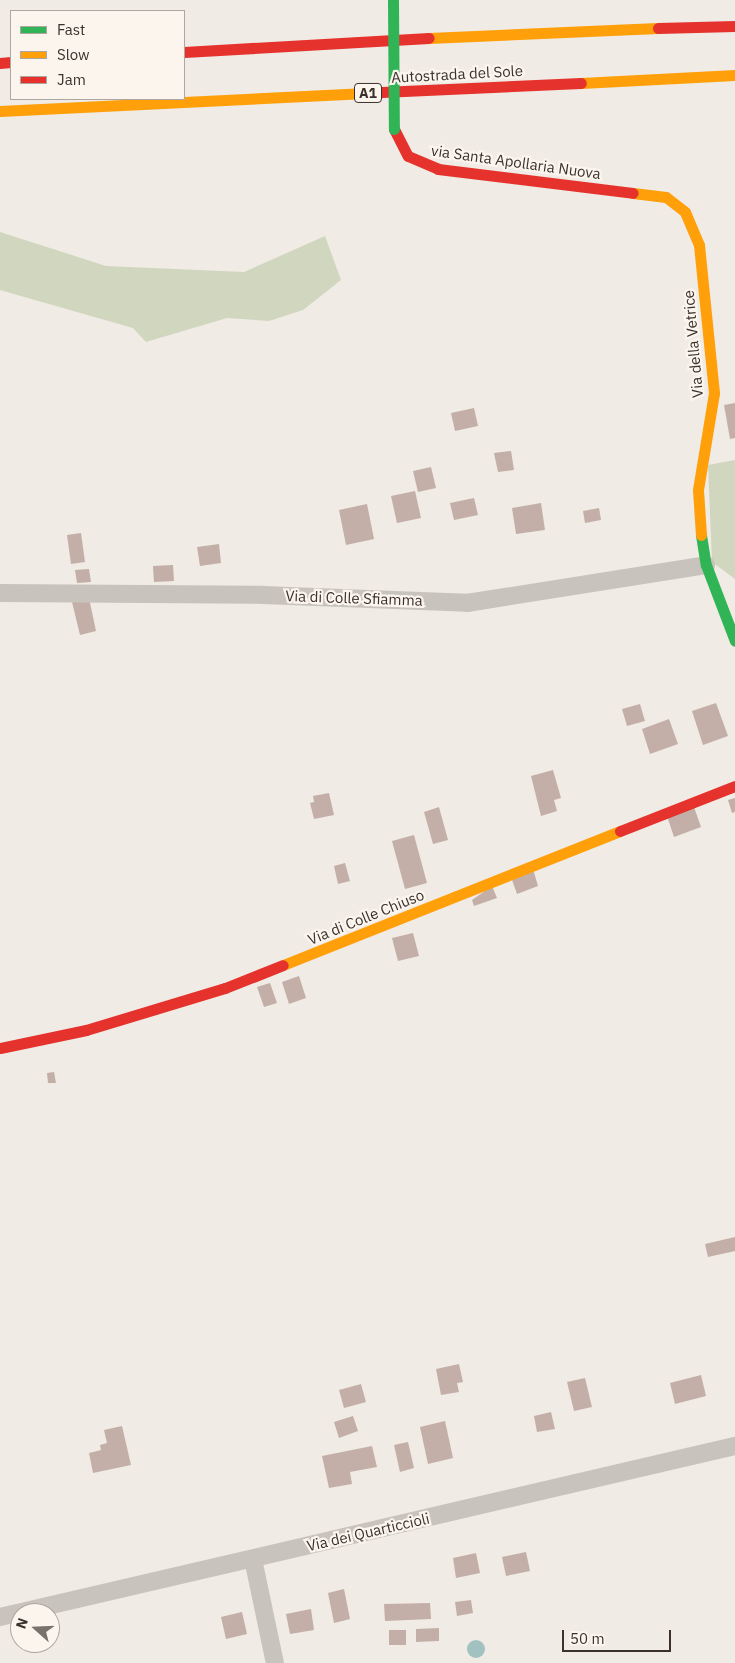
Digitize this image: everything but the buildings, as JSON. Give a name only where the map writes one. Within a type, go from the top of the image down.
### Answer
[{"type":"main road","name":"via Santa Apollaria Nuova","points":[[394,0],[394,129],[408,156],[438,169],[666,197],[685,212]]},
{"type":"main road","points":[[185,52],[538,32],[735,26]]},
{"type":"main road","name":"Autostrada del Sole","points":[[0,111],[735,75]]},
{"type":"main road","name":"Via della Vetrice","points":[[685,212],[699,245],[714,393],[698,490],[706,565],[735,641]]},
{"type":"main road","name":"Via di Colle Chiuso","points":[[0,1048],[86,1030],[226,988],[735,786]]},
{"type":"street","name":"Via di Colle Sfiamma","points":[[0,593],[263,595],[468,603],[706,565]]},
{"type":"street","name":"Via dei Quarticcioli","points":[[0,1617],[735,1446]]},
{"type":"street","points":[[253,1559],[275,1663]]},
{"type":"green space","points":[[0,232],[106,266],[244,272],[325,236],[341,280],[303,310],[269,321],[227,318],[146,342],[133,328],[0,290]]},
{"type":"green space","points":[[735,460],[735,579],[712,562],[708,465]]},
{"type":"water","points":[[476,1640],[482,1643],[485,1649],[482,1655],[476,1658],[470,1655],[467,1649],[470,1643]]},
{"type":"traffic: fast","points":[[393,0],[394,129]]},
{"type":"traffic: fast","points":[[701,535],[706,565],[735,641]]},
{"type":"traffic: slow","points":[[429,38],[658,28]]},
{"type":"traffic: slow","points":[[581,83],[735,75]]},
{"type":"traffic: slow","points":[[0,111],[382,92]]},
{"type":"traffic: slow","points":[[633,193],[666,197],[685,212],[699,245],[714,393],[698,490],[701,535]]},
{"type":"traffic: slow","points":[[283,965],[620,831]]},
{"type":"traffic: jam","points":[[658,28],[735,26]]},
{"type":"traffic: jam","points":[[185,52],[429,38]]},
{"type":"traffic: jam","points":[[0,63],[10,62]]},
{"type":"traffic: jam","points":[[382,92],[581,83]]},
{"type":"traffic: jam","points":[[394,129],[408,156],[438,169],[633,193]]},
{"type":"traffic: jam","points":[[620,831],[735,786]]},
{"type":"traffic: jam","points":[[0,1048],[86,1030],[225,988],[283,965]]}]
